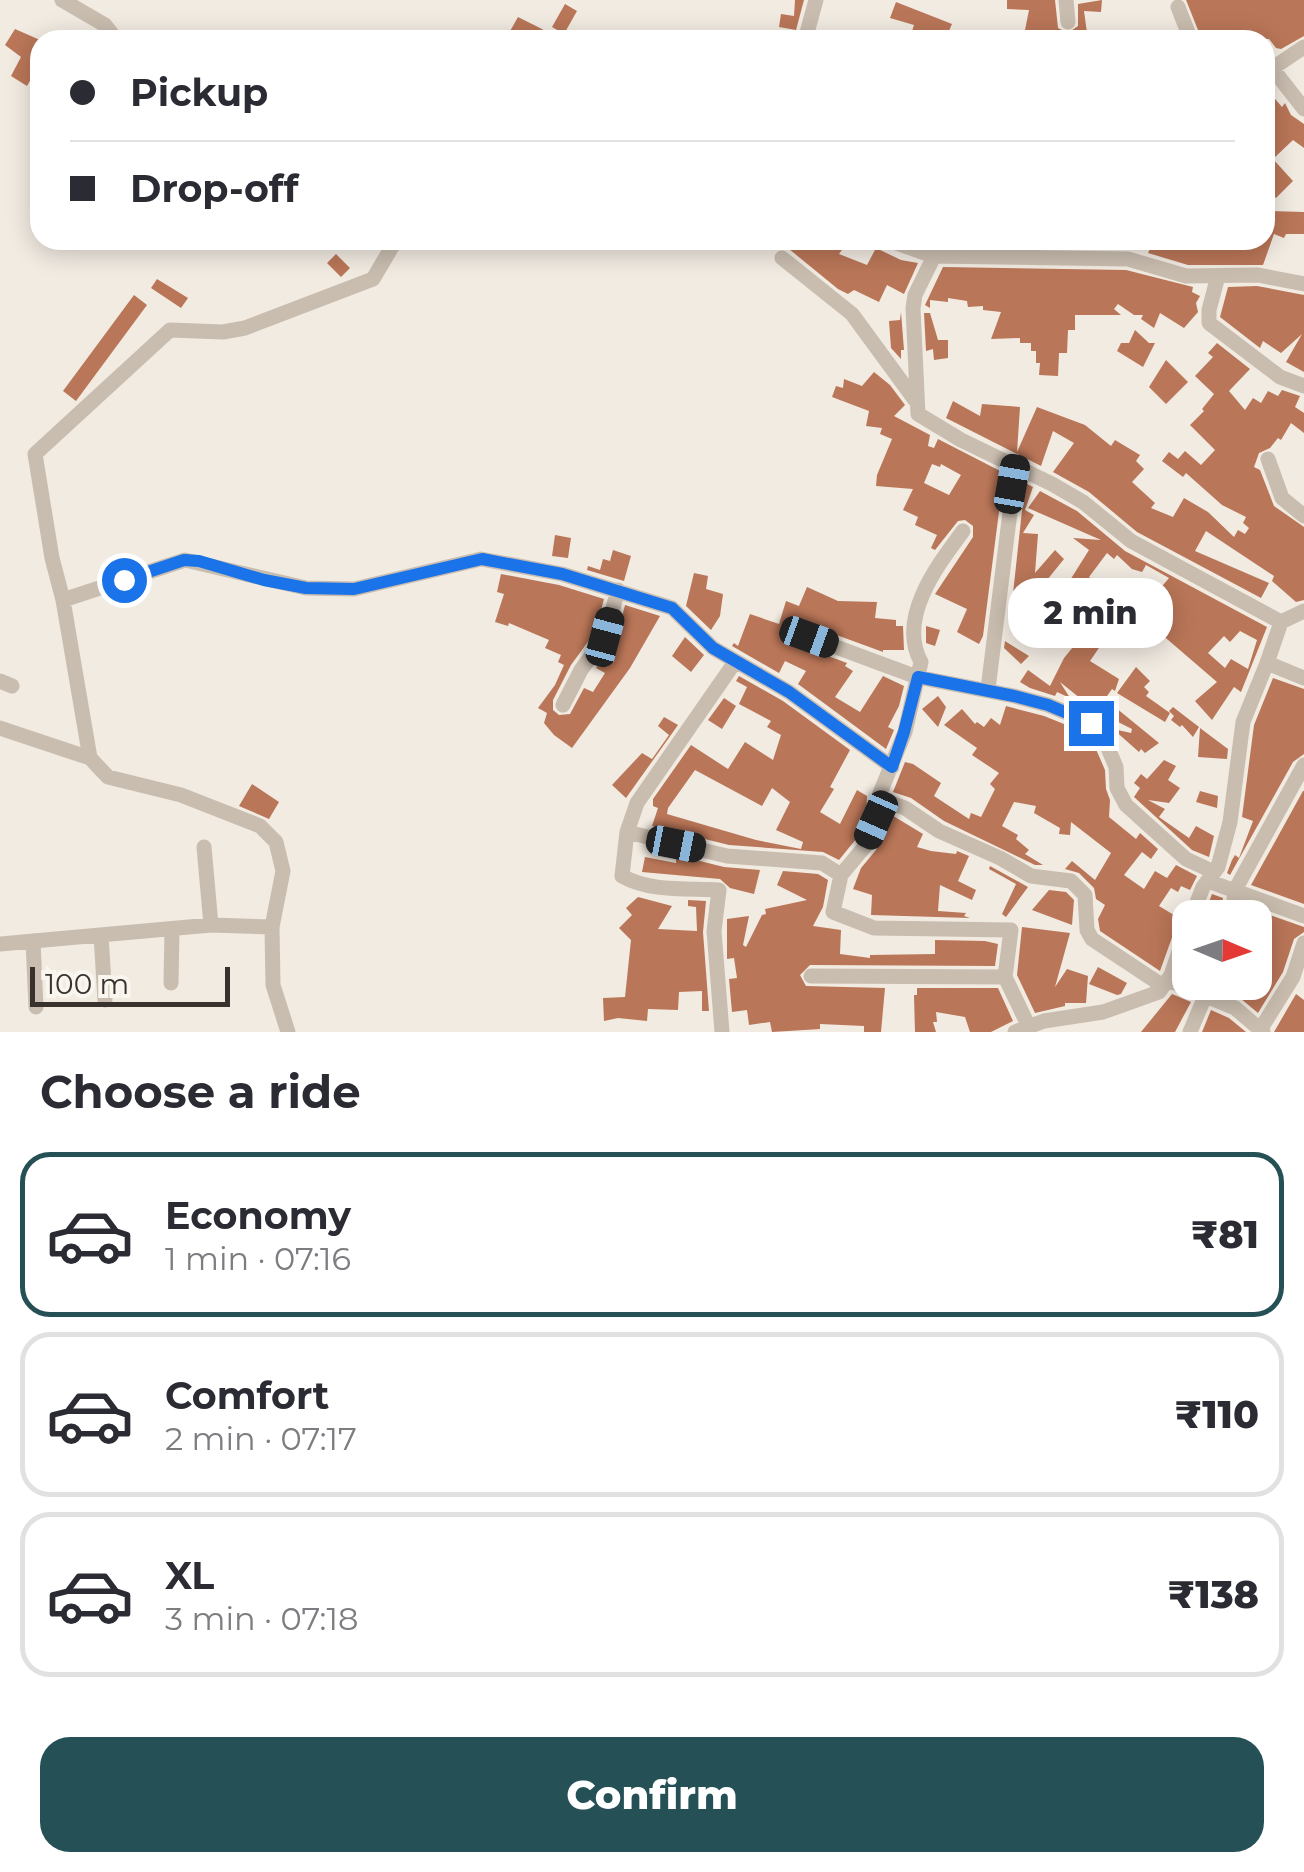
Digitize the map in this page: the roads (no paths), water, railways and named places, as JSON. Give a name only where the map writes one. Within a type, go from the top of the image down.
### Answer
[{"type":"street","points":[[62,0],[109,30]]},
{"type":"street","points":[[808,30],[816,0]]},
{"type":"street","points":[[1066,0],[1068,22]]},
{"type":"street","points":[[1178,7],[1187,30]]},
{"type":"street","points":[[1275,67],[1304,47]]},
{"type":"street","points":[[1275,78],[1304,109]]},
{"type":"street","points":[[90,758],[36,454],[170,330],[224,332],[245,328],[373,279],[390,250]]},
{"type":"street","points":[[916,250],[933,256],[1128,259],[1186,276],[1258,275],[1304,284]]},
{"type":"street","points":[[936,250],[912,308],[918,414],[1083,502],[1132,541],[1281,622]]},
{"type":"street","points":[[1128,259],[1129,250]]},
{"type":"street","points":[[782,258],[852,314],[916,401]]},
{"type":"street","points":[[1218,276],[1209,310],[1210,323],[1280,377],[1304,386]]},
{"type":"street","points":[[1268,459],[1282,498],[1304,516]]},
{"type":"street","points":[[988,690],[1016,464]]},
{"type":"street","points":[[964,530],[940,561],[912,624],[912,646],[921,662],[904,732],[878,798],[876,820],[866,845],[842,875],[833,912],[874,928],[1011,930],[1005,977],[1022,1029],[1044,1020],[1088,1016],[1136,1002],[1159,992],[1172,967]]},
{"type":"street","points":[[64,600],[184,560],[306,588],[354,589],[482,559],[562,574],[672,608],[713,648],[789,692],[892,767]]},
{"type":"street","points":[[563,706],[581,670],[605,637],[618,590]]},
{"type":"street","points":[[1199,900],[1230,822],[1243,722],[1281,622],[1301,613],[1304,591]]},
{"type":"street","points":[[809,637],[918,677],[1048,705],[1091,723],[1106,741],[1116,768],[1116,788],[1126,805],[1211,876],[1235,890],[1304,915]]},
{"type":"street","points":[[722,1032],[714,932],[719,890],[656,887],[622,876],[627,832],[637,803],[734,662]]},
{"type":"street","points":[[1267,664],[1304,678]]},
{"type":"street","points":[[0,728],[90,758],[108,777],[181,795],[260,826],[276,842],[284,870],[272,927],[273,985],[288,1032]]},
{"type":"street","points":[[1234,900],[1235,890],[1304,765]]},
{"type":"street","points":[[878,798],[905,808],[939,831],[1031,876],[1071,881],[1085,895],[1087,930],[1092,939],[1172,984]]},
{"type":"street","points":[[627,832],[727,856],[822,863],[842,875]]},
{"type":"street","points":[[204,847],[210,926]]},
{"type":"street","points":[[0,944],[210,926],[272,927]]},
{"type":"street","points":[[171,983],[172,929]]},
{"type":"street","points":[[101,935],[105,1000]]},
{"type":"street","points":[[33,941],[36,1007]]},
{"type":"street","points":[[1223,1000],[1261,1031],[1293,977],[1304,943]]},
{"type":"street","points":[[811,976],[1005,977]]},
{"type":"street","points":[[1190,1032],[1203,1000]]},
{"type":"street","points":[[1081,1032],[1088,1016]]}]
